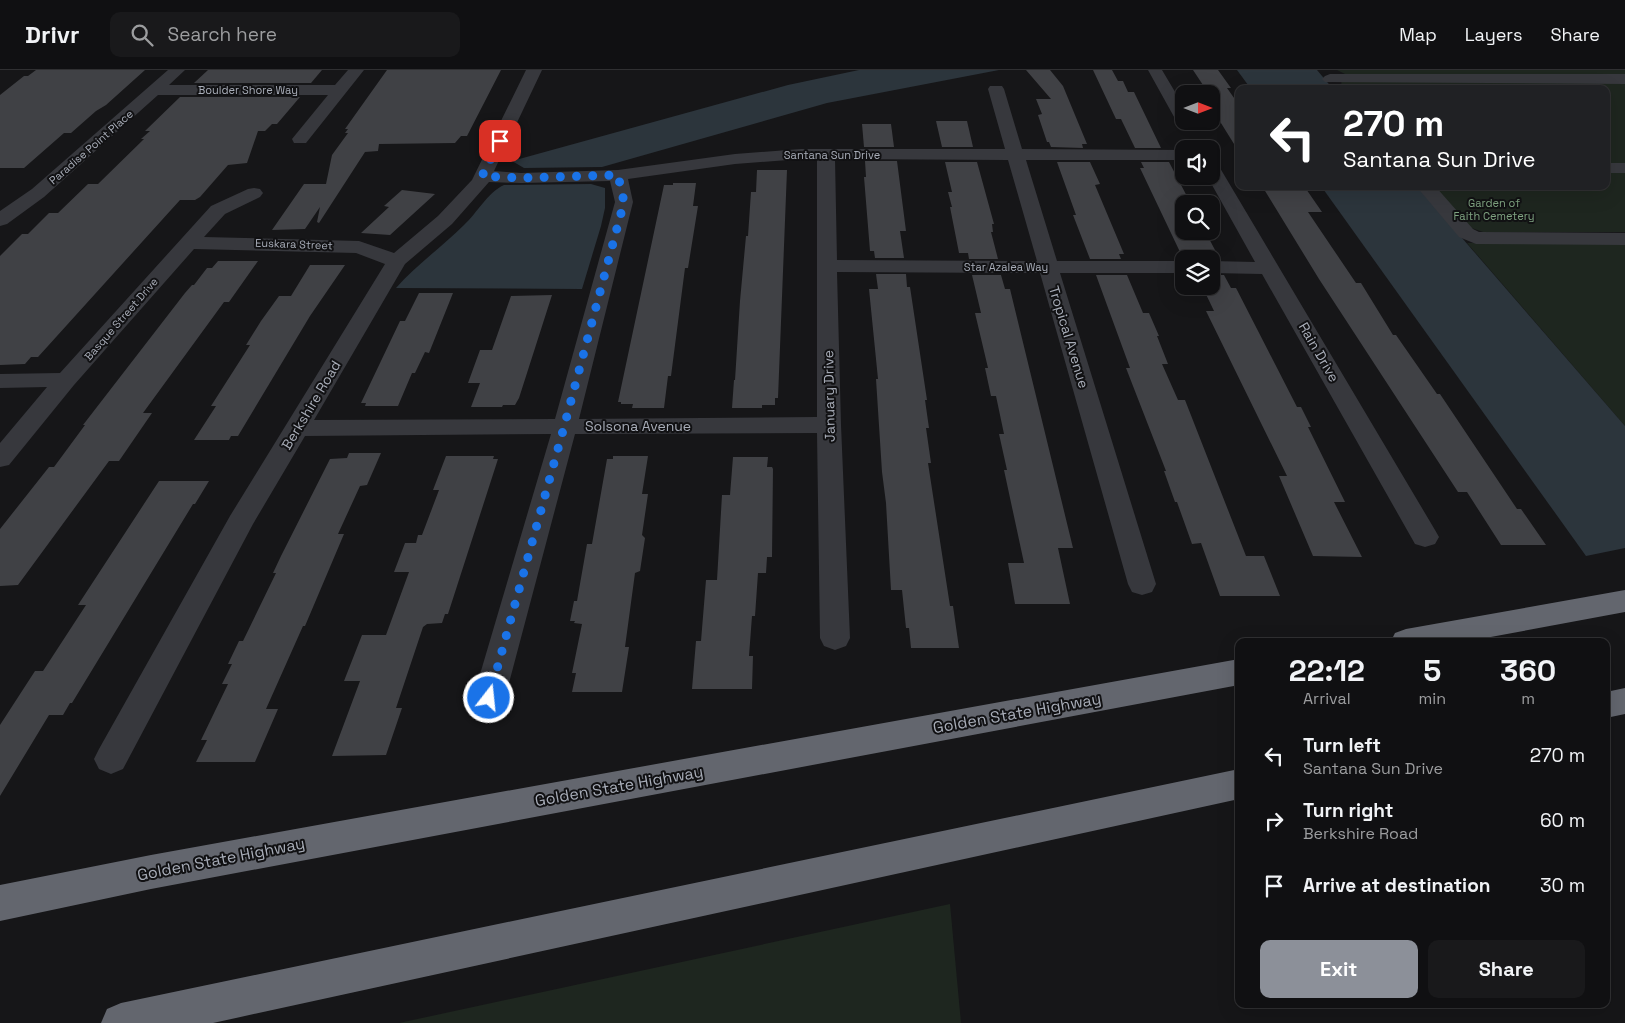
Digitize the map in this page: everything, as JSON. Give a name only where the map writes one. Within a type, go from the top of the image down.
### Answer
[{"type":"highway","points":[[1422,638],[1625,601]]},
{"type":"highway","name":"Golden State Highway","points":[[0,903],[161,870],[1235,673]]},
{"type":"highway","points":[[1610,704],[1625,701]]},
{"type":"highway","points":[[121,1023],[1235,785]]},
{"type":"street","name":"Paradise Point Place","points":[[0,220],[38,193],[177,70]]},
{"type":"street","points":[[300,140],[356,70]]},
{"type":"street","name":"Berkshire Road","points":[[111,759],[240,523],[397,261],[445,220],[480,182],[534,70]]},
{"type":"street","points":[[1155,71],[1175,105]]},
{"type":"street","points":[[1332,79],[1503,84],[1625,79]]},
{"type":"street","name":"Tropical Avenue","points":[[996,89],[1142,584]]},
{"type":"street","name":"Boulder Shore Way","points":[[156,90],[340,90]]},
{"type":"street","name":"Santana Sun Drive","points":[[482,176],[521,178],[618,175],[735,159],[826,154],[1175,155]]},
{"type":"street","name":"January Drive","points":[[826,154],[829,425],[835,638]]},
{"type":"street","points":[[1610,168],[1625,168]]},
{"type":"street","points":[[489,698],[624,202],[618,175]]},
{"type":"street","name":"Rain Drive","points":[[1220,183],[1425,536]]},
{"type":"street","points":[[1428,190],[1466,233],[1476,238],[1625,239]]},
{"type":"street","name":"Basque Street Drive","points":[[0,459],[66,380],[218,210],[254,193]]},
{"type":"street","name":"Euskara Street","points":[[188,243],[255,242],[359,247],[397,261]]},
{"type":"street","name":"Star Azalea Way","points":[[828,266],[1175,267]]},
{"type":"street","points":[[1220,267],[1270,268]]},
{"type":"street","points":[[0,381],[66,380]]},
{"type":"street","name":"Solsona Avenue","points":[[296,428],[829,425]]},
{"type":"green space","name":"Garden of Faith Cemetery","points":[[1337,70],[1625,70],[1625,232],[1483,232],[1469,227],[1436,190],[1610,190],[1610,85],[1343,85],[1341,83],[1347,75]]},
{"type":"green space","points":[[1467,243],[1625,244],[1625,426]]},
{"type":"green space","points":[[950,904],[961,1023],[399,1023]]},
{"type":"shaded area","points":[[859,70],[999,70],[827,103],[602,167],[524,168],[512,161],[788,85]]},
{"type":"shaded area","points":[[1237,70],[1317,70],[1330,85],[1248,85]]},
{"type":"shaded area","points":[[591,184],[605,188],[605,208],[582,289],[396,288],[464,225],[498,188],[504,185]]},
{"type":"shaded area","points":[[1324,190],[1420,190],[1625,426],[1625,548],[1586,556]]},
{"type":"building","points":[[36,70],[145,70],[106,105],[96,111],[71,133],[64,133],[24,168],[0,168],[0,95],[24,76],[28,76]]},
{"type":"building","points":[[208,70],[322,70],[311,83],[194,83]]},
{"type":"building","points":[[387,70],[501,70],[467,136],[461,136],[455,143],[379,144],[378,151],[365,152],[319,223],[317,222],[320,207],[305,229],[272,230],[304,184],[326,184],[332,155],[348,133],[345,133],[348,129],[345,129]]},
{"type":"building","points":[[1026,70],[1050,70],[1063,86],[1087,144],[1082,144],[1083,148],[1051,147],[1049,142],[1047,142],[1038,115],[1042,114],[1036,99],[1051,99]]},
{"type":"building","points":[[1093,70],[1112,70],[1118,81],[1123,81],[1128,92],[1134,92],[1161,148],[1135,148],[1121,119],[1116,119]]},
{"type":"building","points":[[1193,70],[1218,70],[1231,88],[1227,88],[1235,99],[1235,146],[1220,121],[1220,85],[1203,85]]},
{"type":"building","points":[[180,97],[300,97],[277,124],[272,124],[265,131],[258,131],[247,163],[228,165],[200,197],[195,200],[180,200],[38,357],[31,357],[25,364],[0,365],[0,256],[22,234],[28,234],[49,213],[58,213],[88,184],[98,184],[144,139],[141,139],[150,131],[145,131]]},
{"type":"building","points":[[936,121],[967,121],[973,147],[942,147]]},
{"type":"building","points":[[862,124],[891,124],[894,147],[864,147]]},
{"type":"building","points":[[865,161],[897,161],[906,231],[900,231],[904,258],[875,258],[874,251],[870,251],[864,177],[866,177]]},
{"type":"building","points":[[945,162],[977,162],[994,224],[992,224],[993,232],[991,232],[998,259],[969,259],[968,253],[959,253],[948,192],[952,192]]},
{"type":"building","points":[[1057,162],[1090,162],[1100,184],[1095,185],[1124,254],[1119,254],[1121,259],[1090,259],[1073,215],[1076,215]]},
{"type":"building","points":[[1141,162],[1169,162],[1175,173],[1175,185],[1181,185],[1186,195],[1175,195],[1175,240],[1210,240],[1215,250],[1179,250],[1140,168],[1144,168]]},
{"type":"building","points":[[757,170],[787,170],[778,398],[775,398],[775,405],[762,405],[762,408],[732,408],[746,236],[748,236],[751,192],[756,192]]},
{"type":"building","points":[[673,183],[696,183],[693,206],[698,206],[688,268],[685,268],[671,376],[668,376],[664,408],[632,408],[633,404],[621,404],[621,402],[618,402],[664,185],[673,185]]},
{"type":"building","points":[[402,190],[435,194],[390,235],[361,233],[389,207],[384,206]]},
{"type":"building","points":[[1264,190],[1307,190],[1322,212],[1308,212],[1356,283],[1361,283],[1393,335],[1396,335],[1437,394],[1440,394],[1517,509],[1521,509],[1546,545],[1501,545],[1467,492],[1458,492],[1319,279]]},
{"type":"building","points":[[218,261],[258,261],[229,302],[224,302],[143,413],[152,413],[119,461],[109,461],[18,585],[0,586],[0,529],[49,467],[54,467],[85,425],[83,425],[185,293],[207,268],[212,268]]},
{"type":"building","points":[[310,265],[345,265],[310,316],[238,436],[231,436],[229,440],[194,440],[216,406],[211,406],[250,345],[246,345],[261,321],[279,296],[291,296]]},
{"type":"building","points":[[876,274],[906,274],[907,287],[910,287],[927,400],[925,400],[929,428],[926,428],[931,463],[928,463],[950,606],[953,606],[959,648],[911,648],[909,628],[906,628],[902,590],[891,590],[876,379],[878,379],[869,289],[878,289]]},
{"type":"building","points":[[972,275],[1001,275],[1005,289],[1010,289],[1073,548],[1058,548],[1070,604],[1015,604],[1008,563],[1024,563],[1004,470],[1007,470],[999,434],[1004,434],[996,396],[991,396],[985,368],[988,368],[975,313],[981,313]]},
{"type":"building","points":[[1096,275],[1127,275],[1143,313],[1149,313],[1168,364],[1162,364],[1178,400],[1185,400],[1246,556],[1264,556],[1280,596],[1220,596],[1201,543],[1192,544],[1177,502],[1175,502],[1164,471],[1166,471],[1126,368],[1130,368]]},
{"type":"building","points":[[1220,275],[1224,275],[1231,288],[1236,288],[1297,407],[1301,407],[1311,427],[1308,427],[1345,502],[1334,502],[1362,557],[1313,556],[1279,476],[1287,476],[1206,311],[1214,311],[1206,295],[1220,295]]},
{"type":"building","points":[[419,293],[453,293],[429,353],[425,352],[415,373],[412,373],[398,406],[365,406],[366,403],[361,403],[400,321],[405,321]]},
{"type":"building","points":[[552,295],[519,398],[515,405],[471,407],[480,383],[468,383],[480,350],[492,350],[511,296]]},
{"type":"building","points":[[349,453],[381,453],[367,485],[360,486],[338,534],[344,534],[305,626],[303,626],[266,709],[278,709],[255,762],[196,762],[207,740],[201,740],[228,684],[222,684],[232,664],[228,664],[239,641],[243,641],[276,573],[273,573],[281,556],[330,459],[347,458]]},
{"type":"building","points":[[446,456],[494,456],[493,459],[498,459],[448,614],[445,614],[442,623],[427,624],[423,627],[396,708],[402,708],[386,755],[332,756],[360,681],[344,681],[362,635],[386,635],[409,572],[394,572],[405,543],[416,543],[418,535],[422,535],[439,490],[433,490]]},
{"type":"building","points":[[613,456],[648,456],[642,494],[648,494],[642,535],[645,538],[640,571],[635,573],[625,647],[629,647],[622,692],[572,692],[576,673],[572,673],[582,624],[570,621],[574,601],[577,601],[587,544],[592,544],[607,459],[613,459]]},
{"type":"building","points":[[733,457],[768,457],[767,467],[772,467],[773,469],[772,557],[767,557],[766,573],[758,573],[755,616],[752,616],[749,656],[753,656],[752,689],[692,689],[696,641],[701,641],[706,580],[717,580],[722,495],[730,495]]},
{"type":"building","points":[[159,481],[209,481],[195,504],[193,504],[72,703],[70,703],[63,715],[49,715],[0,796],[0,725],[35,671],[43,671],[86,605],[78,605]]},
{"type":"route","points":[[489,698],[624,202],[618,175],[521,178],[482,176],[500,141]]}]
